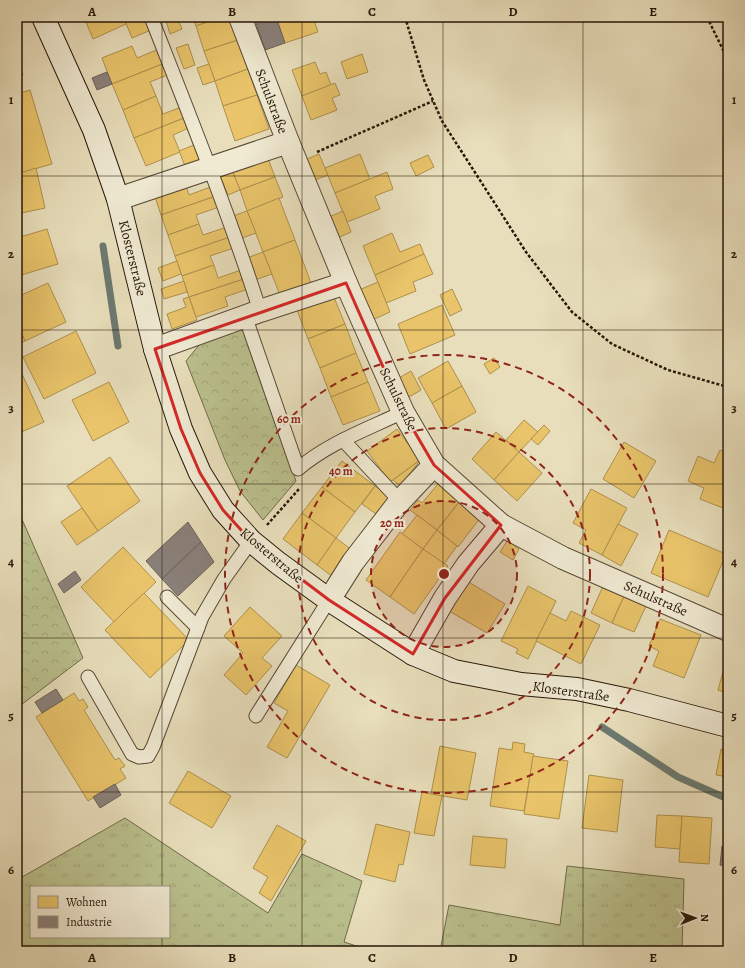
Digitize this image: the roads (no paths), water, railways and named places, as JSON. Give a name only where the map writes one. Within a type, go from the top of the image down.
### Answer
[{"type":"street","name":"Klosterstraße","points":[[43,17],[94,130],[118,199],[155,349],[181,429],[200,473],[223,510],[251,541],[278,563],[329,600],[413,654],[454,671],[521,684],[578,689],[629,700],[728,726]]},
{"type":"street","name":"Schulstraße","points":[[240,17],[288,142],[346,283],[403,412],[434,465],[501,525],[563,558],[728,630]]},
{"type":"street","points":[[118,199],[288,142]]},
{"type":"street","points":[[155,349],[253,313],[346,283]]},
{"type":"street","points":[[329,600],[353,562],[400,501],[434,465]]},
{"type":"street","points":[[413,654],[445,598],[468,564],[501,525]]},
{"type":"lane","points":[[151,17],[210,168],[245,265],[253,313],[298,469],[310,459],[343,440],[403,412]]},
{"type":"lane","points":[[343,440],[400,501]]},
{"type":"lane","points":[[88,677],[132,754],[139,757],[148,756],[153,747],[202,617],[224,579],[251,541]]},
{"type":"lane","points":[[167,597],[198,628]]},
{"type":"lane","points":[[256,716],[329,600]]},
{"type":"waterway","points":[[103,246],[118,346]]},
{"type":"waterway","points":[[602,727],[678,777],[728,799]]}]
